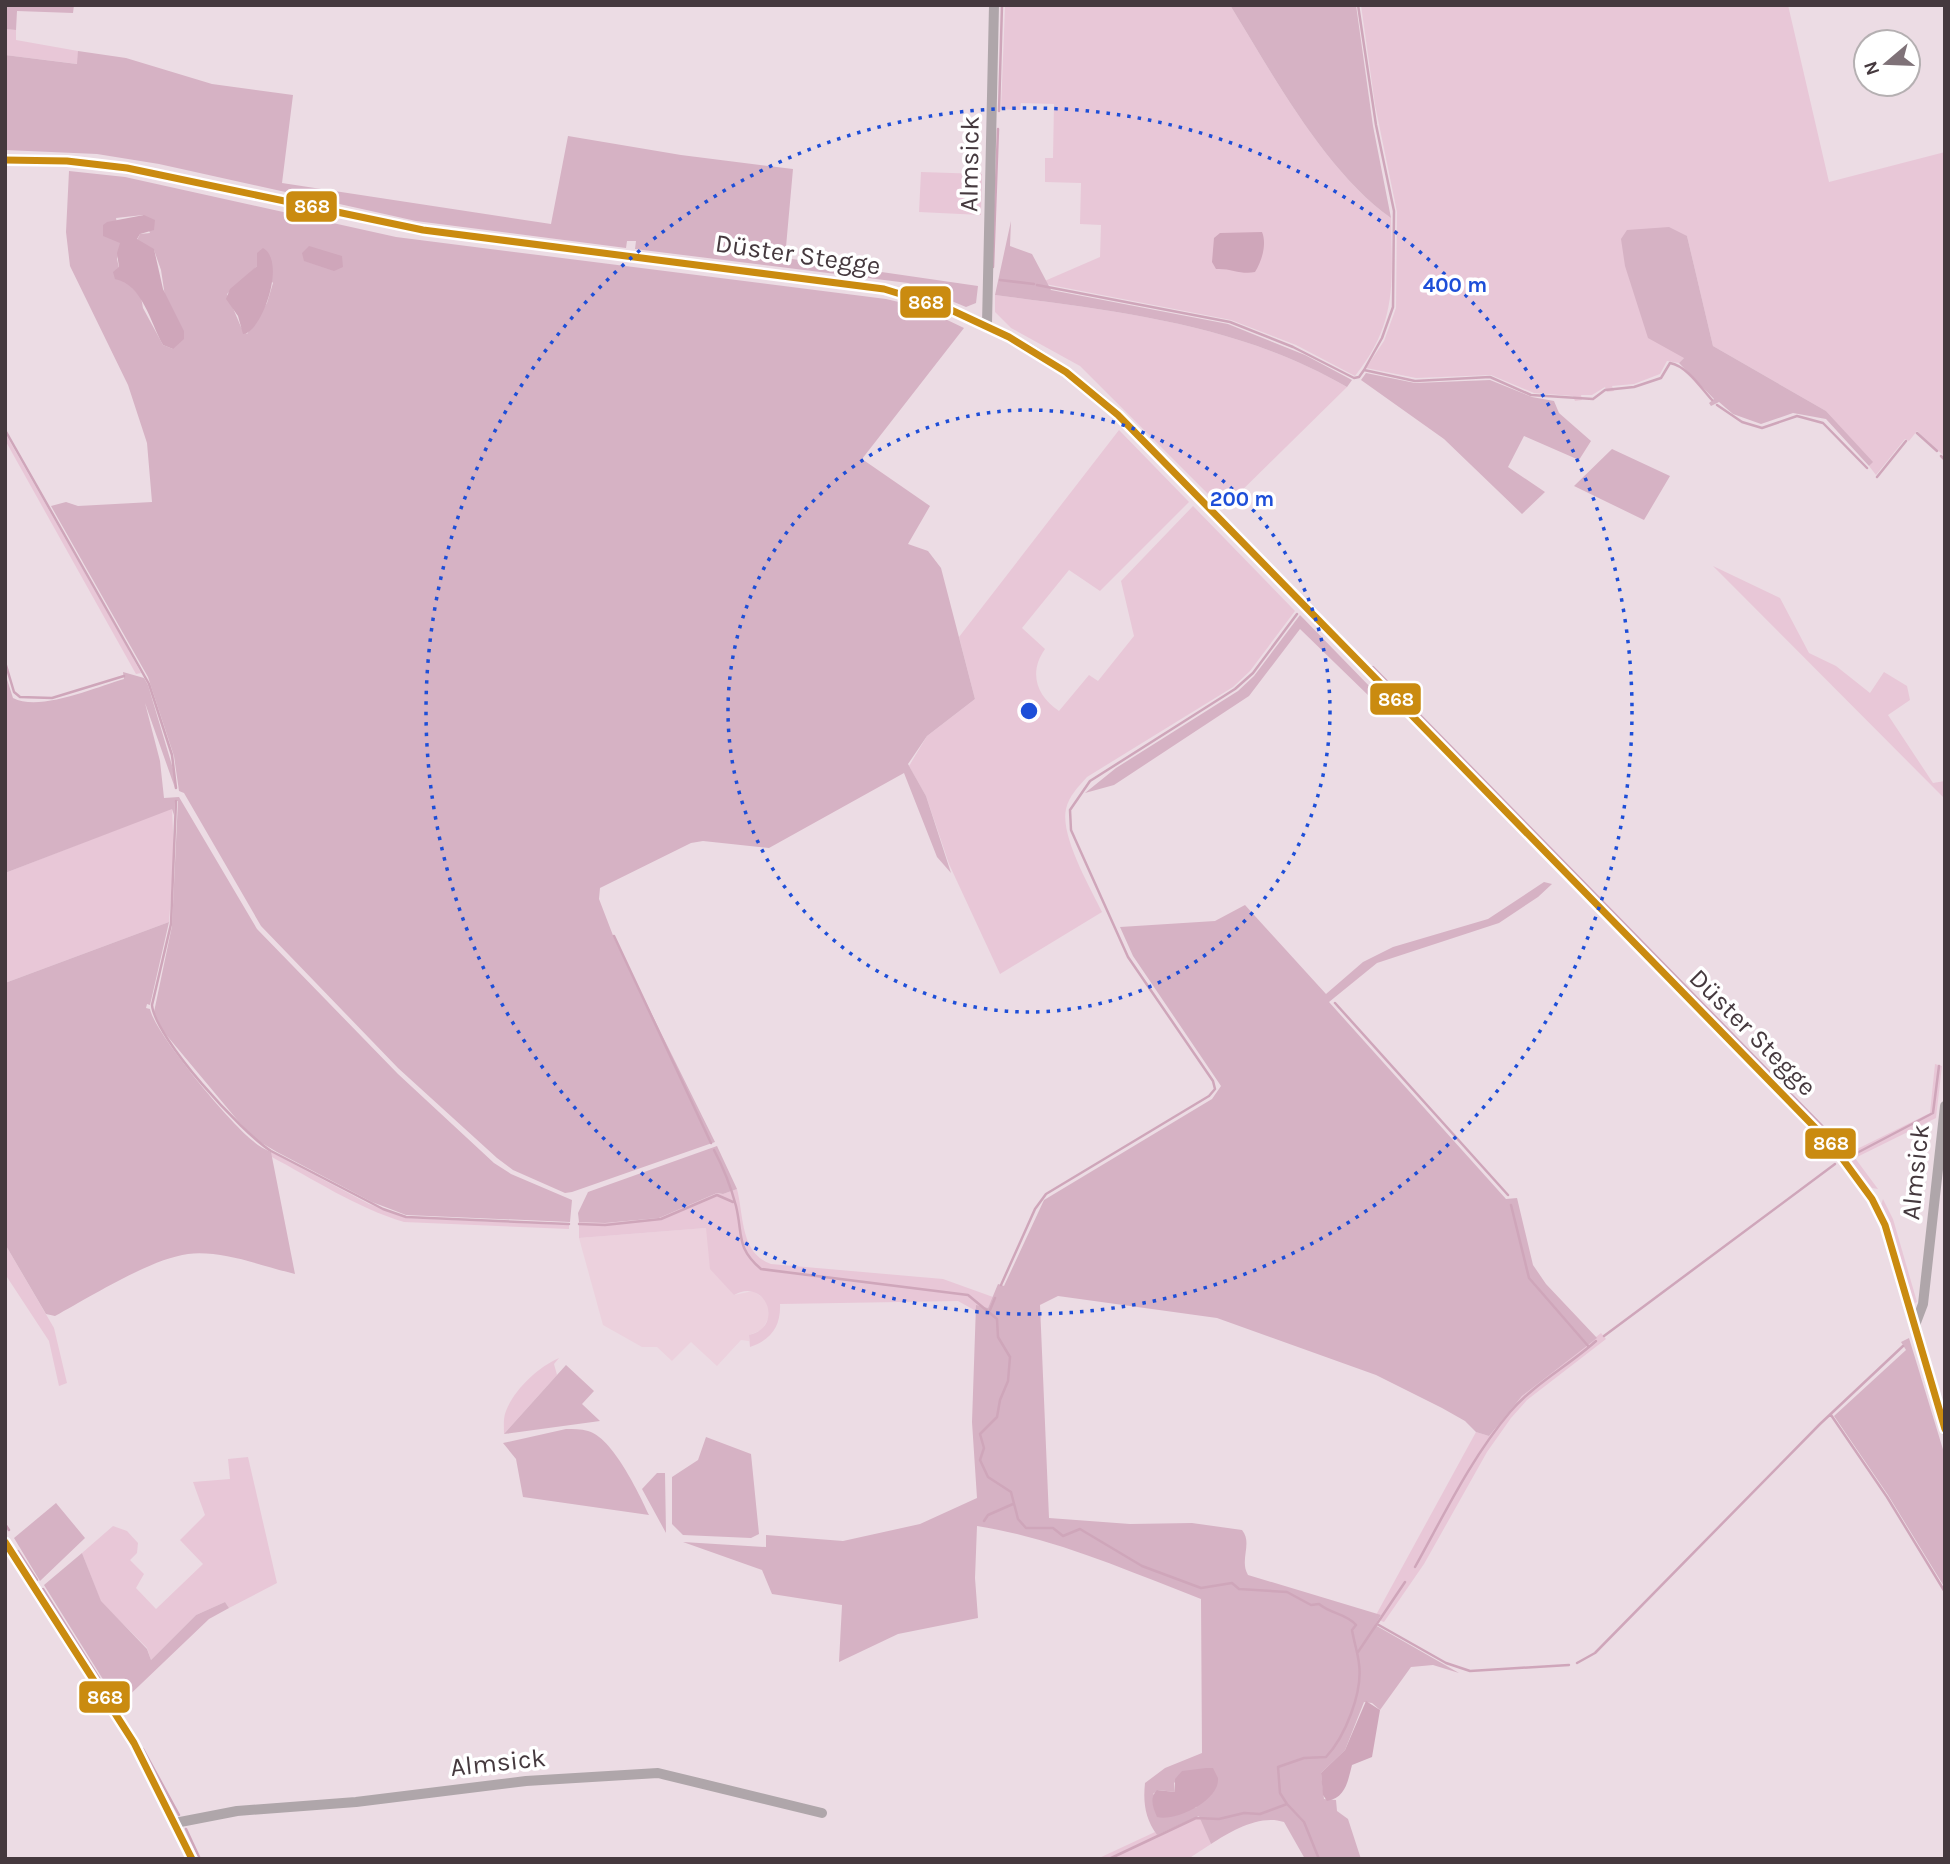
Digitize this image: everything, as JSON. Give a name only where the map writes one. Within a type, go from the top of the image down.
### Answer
[{"type":"street","name":"Almsick","points":[[987,324],[994,5]]},
{"type":"street","name":"Düster Stegge","points":[[5,160],[67,161],[127,168],[423,230],[884,289],[923,298],[987,324],[1059,365],[1083,382],[1118,415],[1833,1146],[1857,1177],[1885,1225],[1945,1430]]},
{"type":"street","name":"Almsick","points":[[1915,1325],[1923,1304],[1945,1106]]},
{"type":"street","points":[[6,1546],[134,1743],[192,1859]]},
{"type":"street","name":"Almsick","points":[[176,1823],[237,1811],[345,1803],[566,1778],[658,1773],[822,1812]]},
{"type":"shaded area","points":[[5,5],[74,5],[73,13],[17,11],[16,30],[5,29]]},
{"type":"shaded area","points":[[1230,5],[1282,91],[1322,148],[1344,175],[1391,218],[1392,262],[1386,319],[1379,338],[1355,376],[1296,345],[1231,320],[1040,283],[1100,257],[1101,225],[1080,224],[1081,183],[1045,182],[1045,158],[1053,158],[1054,104],[1021,103],[1020,110],[1001,109],[1005,7]]},
{"type":"shaded area","points":[[1230,5],[1356,5],[1373,126],[1391,218],[1344,175],[1322,148],[1282,91]]},
{"type":"shaded area","points":[[1361,5],[1788,5],[1829,182],[1945,152],[1945,457],[1917,431],[1909,441],[1905,439],[1876,475],[1869,466],[1872,462],[1826,411],[1713,346],[1687,236],[1684,358],[1679,363],[1667,361],[1660,374],[1634,384],[1612,386],[1614,391],[1607,392],[1605,387],[1592,395],[1581,395],[1582,400],[1575,401],[1573,396],[1534,393],[1491,375],[1416,378],[1366,368],[1384,341],[1396,308],[1397,212],[1375,105]]},
{"type":"shaded area","points":[[5,29],[16,30],[16,40],[78,51],[78,64],[5,55]]},
{"type":"shaded area","points":[[78,51],[126,58],[212,84],[293,95],[282,183],[551,224],[568,136],[681,155],[793,169],[785,258],[978,286],[976,303],[966,307],[908,283],[635,249],[636,241],[627,241],[626,248],[416,221],[159,164],[97,154],[5,150],[5,55],[77,64]]},
{"type":"shaded area","points":[[69,171],[125,177],[396,237],[886,299],[920,307],[964,328],[862,459],[930,506],[908,544],[928,551],[941,568],[975,699],[927,736],[908,764],[926,796],[951,873],[937,857],[904,773],[769,848],[703,841],[691,843],[600,888],[599,899],[614,938],[715,1142],[565,1193],[513,1170],[398,1068],[261,926],[184,793],[179,791],[174,756],[148,677],[51,506],[66,502],[78,506],[152,502],[147,443],[128,385],[70,266],[66,232]],"holes":[[[143,215],[150,233],[140,234],[137,240],[154,250],[161,270],[173,349],[163,345],[143,308],[141,297],[126,281],[119,268],[117,259],[121,247],[116,218]],[[257,266],[273,283],[267,303],[247,334],[241,327],[227,294]]]},
{"type":"shaded area","points":[[921,172],[982,174],[981,215],[919,212]]},
{"type":"shaded area","points":[[144,215],[155,220],[154,230],[140,234],[137,239],[154,249],[163,289],[184,331],[184,339],[173,349],[163,345],[139,296],[125,283],[115,279],[113,272],[119,267],[117,253],[120,243],[103,236],[103,225],[107,222]]},
{"type":"shaded area","points":[[1011,221],[1010,246],[1032,254],[1051,290],[1228,324],[1305,355],[1352,380],[1347,387],[1263,348],[1176,323],[995,295]]},
{"type":"shaded area","points":[[1669,227],[1687,236],[1713,346],[1826,411],[1873,462],[1869,466],[1826,419],[1793,413],[1761,424],[1733,414],[1719,402],[1711,406],[1709,403],[1714,399],[1679,363],[1684,358],[1648,338],[1625,266],[1621,239],[1627,230]]},
{"type":"shaded area","points":[[1262,232],[1263,252],[1255,272],[1216,269],[1212,262],[1214,238],[1220,233]]},
{"type":"shaded area","points":[[309,246],[342,256],[343,267],[334,271],[304,261],[302,253]]},
{"type":"shaded area","points":[[263,248],[270,255],[273,267],[269,296],[258,322],[243,334],[238,316],[226,299],[230,289],[257,266],[257,253]]},
{"type":"shaded area","points":[[995,295],[1086,307],[1220,334],[1263,348],[1347,387],[1223,509],[1080,366],[1011,328],[995,312]]},
{"type":"shaded area","points":[[1366,373],[1415,383],[1490,380],[1532,397],[1554,401],[1559,413],[1591,441],[1579,460],[1524,436],[1508,467],[1545,492],[1522,514],[1444,439],[1361,380]]},
{"type":"shaded area","points":[[1119,430],[1189,502],[1100,591],[1069,570],[1022,628],[1045,649],[1036,675],[1040,691],[1051,705],[1059,711],[1089,675],[1098,681],[1134,636],[1121,581],[1193,506],[1295,611],[1250,671],[1233,687],[1087,777],[1077,788],[1066,809],[1067,833],[1077,861],[1102,912],[1000,974],[949,864],[926,796],[909,766],[927,736],[975,699],[959,637]]},
{"type":"shaded area","points":[[5,433],[141,673],[136,674],[5,440]]},
{"type":"shaded area","points":[[1612,449],[1670,476],[1644,520],[1574,486]]},
{"type":"shaded area","points":[[1713,566],[1780,598],[1809,653],[1836,666],[1870,693],[1884,672],[1907,686],[1910,700],[1888,715],[1933,783],[1945,781],[1945,799]]},
{"type":"shaded area","points":[[1300,615],[1376,693],[1371,698],[1300,629],[1249,696],[1114,785],[1085,793],[1116,768],[1238,691],[1254,676]]},
{"type":"shaded area","points":[[123,672],[144,678],[148,685],[174,772],[175,788],[145,703],[160,761],[164,798],[179,797],[257,929],[398,1074],[494,1163],[511,1174],[572,1200],[570,1222],[406,1215],[372,1202],[277,1152],[255,1139],[239,1122],[163,1031],[154,1012],[172,926],[178,801],[175,801],[174,815],[172,809],[5,873],[5,673],[13,698],[24,702],[38,702],[68,697],[124,679]]},
{"type":"shaded area","points":[[172,808],[174,855],[169,922],[5,983],[5,873]]},
{"type":"shaded area","points":[[1544,882],[1552,884],[1538,897],[1499,923],[1377,963],[1329,1002],[1506,1199],[1517,1198],[1533,1265],[1546,1284],[1597,1338],[1522,1396],[1489,1436],[1476,1432],[1465,1421],[1376,1375],[1217,1318],[1058,1296],[1040,1305],[1049,1518],[1130,1524],[1192,1523],[1242,1530],[1246,1540],[1245,1563],[1248,1575],[1381,1615],[1375,1625],[1459,1673],[1433,1665],[1411,1667],[1380,1710],[1372,1703],[1364,1702],[1345,1750],[1321,1773],[1324,1799],[1336,1800],[1337,1811],[1348,1819],[1361,1859],[1305,1859],[1284,1822],[1275,1820],[1246,1825],[1211,1844],[1199,1816],[1157,1835],[1153,1829],[1146,1810],[1145,1783],[1165,1768],[1202,1753],[1201,1599],[1062,1547],[1006,1531],[977,1526],[975,1578],[978,1618],[898,1634],[839,1662],[842,1605],[772,1594],[762,1570],[683,1542],[766,1547],[766,1535],[843,1541],[920,1524],[977,1498],[972,1422],[976,1305],[988,1308],[998,1284],[1004,1286],[1044,1200],[1212,1099],[1221,1086],[1133,956],[1120,927],[1215,921],[1245,905],[1326,994],[1363,962],[1393,947],[1488,919]],"holes":[[[1174,1782],[1197,1807],[1180,1812],[1153,1794],[1158,1790],[1175,1792]]]},
{"type":"shaded area","points":[[169,922],[150,1005],[147,1004],[146,1008],[150,1009],[165,1038],[212,1098],[242,1131],[271,1152],[295,1274],[228,1256],[188,1254],[138,1271],[55,1316],[46,1314],[5,1244],[5,983]]},
{"type":"shaded area","points":[[1935,1064],[1942,1066],[1936,1118],[1855,1158],[1878,1189],[1872,1188],[1837,1144],[1840,1142],[1851,1152],[1930,1113]]},
{"type":"shaded area","points":[[717,1146],[737,1189],[723,1194],[717,1193],[659,1218],[605,1223],[579,1222],[578,1213],[588,1192]]},
{"type":"shaded area","points":[[271,1152],[369,1204],[406,1218],[569,1225],[569,1229],[404,1222],[369,1209],[336,1192],[270,1156]]},
{"type":"shaded area","points":[[737,1189],[748,1243],[761,1259],[771,1264],[943,1279],[993,1297],[988,1308],[976,1306],[976,1311],[958,1301],[780,1304],[779,1319],[773,1331],[764,1340],[750,1347],[749,1335],[760,1330],[766,1323],[769,1314],[767,1305],[755,1293],[745,1291],[734,1295],[710,1269],[706,1228],[579,1238],[579,1222],[606,1223],[659,1218],[717,1193],[723,1194]]},
{"type":"shaded area","points":[[1883,1199],[1893,1219],[1917,1302],[1915,1303],[1880,1208]]},
{"type":"shaded area","points":[[706,1228],[734,1295],[753,1291],[766,1300],[770,1315],[762,1330],[749,1335],[749,1341],[741,1340],[717,1366],[691,1342],[672,1361],[657,1347],[642,1347],[603,1325],[579,1238]]},
{"type":"shaded area","points":[[5,1244],[54,1328],[67,1383],[59,1386],[49,1341],[5,1274]]},
{"type":"shaded area","points":[[1601,1333],[1606,1339],[1527,1400],[1511,1418],[1487,1452],[1424,1564],[1384,1622],[1381,1621],[1381,1615],[1376,1615],[1476,1432],[1489,1436],[1522,1396]]},
{"type":"shaded area","points":[[1909,1338],[1945,1456],[1945,1588],[1888,1495],[1834,1416],[1906,1350],[1901,1342]]},
{"type":"shaded area","points":[[559,1358],[554,1364],[557,1375],[504,1434],[505,1414],[515,1395],[535,1373]]},
{"type":"shaded area","points":[[566,1365],[594,1391],[582,1404],[600,1421],[504,1434]]},
{"type":"shaded area","points":[[566,1429],[588,1431],[606,1444],[624,1467],[649,1515],[523,1497],[516,1459],[503,1443]]},
{"type":"shaded area","points":[[706,1437],[751,1454],[759,1534],[751,1538],[683,1535],[672,1524],[672,1477],[698,1460]]},
{"type":"shaded area","points":[[248,1457],[277,1583],[229,1608],[225,1602],[196,1615],[151,1660],[147,1648],[101,1602],[82,1553],[113,1526],[127,1531],[138,1543],[137,1553],[130,1560],[144,1574],[136,1588],[156,1609],[203,1564],[180,1540],[205,1515],[193,1482],[230,1479],[228,1459]]},
{"type":"shaded area","points":[[657,1473],[665,1473],[666,1533],[642,1489]]},
{"type":"shaded area","points":[[56,1503],[85,1538],[40,1581],[14,1538]]},
{"type":"shaded area","points":[[82,1553],[101,1601],[147,1649],[151,1660],[196,1615],[225,1602],[229,1608],[209,1619],[119,1705],[44,1585]]},
{"type":"shaded area","points":[[1366,1701],[1380,1710],[1372,1757],[1352,1765],[1342,1792],[1327,1801],[1323,1795],[1321,1773],[1345,1750]]},
{"type":"shaded area","points":[[1213,1768],[1218,1778],[1217,1786],[1204,1802],[1184,1813],[1165,1818],[1157,1817],[1152,1799],[1157,1790],[1175,1792],[1175,1779],[1182,1771]]},
{"type":"shaded area","points":[[1200,1816],[1211,1844],[1188,1859],[1097,1859],[1155,1832],[1157,1835]]},
{"type":"waterway","points":[[999,111],[1002,5]]},
{"type":"waterway","points":[[1358,5],[1376,125],[1394,211],[1393,307],[1382,338],[1364,370]]},
{"type":"waterway","points":[[993,267],[998,129]]},
{"type":"waterway","points":[[1000,280],[1034,284]]},
{"type":"waterway","points":[[1037,285],[1230,322],[1293,347],[1354,378],[1359,377],[1364,370],[1415,381],[1490,377],[1531,395],[1593,399],[1605,390],[1634,387],[1661,378],[1670,363],[1688,373],[1712,400]]},
{"type":"waterway","points":[[1717,405],[1742,422],[1762,428],[1797,416],[1823,423],[1867,468]]},
{"type":"waterway","points":[[5,430],[149,684],[172,755],[176,788]]},
{"type":"waterway","points":[[1917,433],[1937,451]]},
{"type":"waterway","points":[[1877,477],[1906,441]]},
{"type":"waterway","points":[[1941,456],[1945,460]]},
{"type":"waterway","points":[[1001,1285],[1035,1209],[1046,1194],[1209,1096],[1215,1089],[1213,1081],[1128,957],[1071,830],[1070,810],[1090,781],[1235,689],[1253,673],[1297,614]]},
{"type":"waterway","points":[[5,662],[14,692],[20,697],[52,698],[124,676]]},
{"type":"waterway","points":[[1373,667],[1839,1143]]},
{"type":"waterway","points":[[176,801],[171,924],[152,1005],[157,1020],[183,1061],[221,1106],[271,1151],[383,1209],[406,1217],[569,1224]]},
{"type":"waterway","points":[[614,936],[711,1143]]},
{"type":"waterway","points":[[1335,1003],[1508,1195]]},
{"type":"waterway","points":[[1853,1155],[1933,1113],[1939,1066]]},
{"type":"waterway","points":[[714,1150],[734,1199],[744,1247],[761,1269],[968,1295],[997,1319],[998,1337],[1010,1357],[1008,1381],[997,1417],[980,1434],[984,1448],[980,1460],[988,1477],[1011,1492],[1018,1519],[1026,1528],[1053,1528],[1063,1536],[1080,1529],[1142,1566],[1201,1588],[1232,1583],[1239,1589],[1287,1592],[1311,1605],[1319,1604],[1348,1618],[1356,1625],[1352,1630],[1360,1675],[1351,1714],[1340,1738],[1326,1757],[1304,1758],[1278,1767],[1280,1793],[1287,1804]]},
{"type":"waterway","points":[[1604,1336],[1835,1164]]},
{"type":"waterway","points":[[579,1224],[605,1225],[661,1219],[717,1195],[733,1202]]},
{"type":"waterway","points":[[1511,1205],[1529,1278],[1589,1347]]},
{"type":"waterway","points":[[990,1310],[995,1298]]},
{"type":"waterway","points":[[1415,1567],[1470,1468],[1510,1412],[1596,1341]]},
{"type":"waterway","points":[[1577,1663],[1595,1653],[1820,1424],[1903,1346]]},
{"type":"waterway","points":[[1831,1415],[1887,1497],[1945,1592]]},
{"type":"waterway","points":[[984,1521],[988,1515],[1013,1504]]},
{"type":"waterway","points":[[5,1524],[9,1530]]},
{"type":"waterway","points":[[18,1551],[37,1580]]},
{"type":"waterway","points":[[1358,1652],[1405,1582]]},
{"type":"waterway","points":[[43,1589],[99,1678]]},
{"type":"waterway","points":[[1377,1624],[1446,1663],[1470,1671],[1569,1665]]},
{"type":"waterway","points":[[143,1749],[179,1815]]},
{"type":"waterway","points":[[1109,1859],[1196,1818],[1219,1819],[1244,1813],[1260,1814],[1287,1804],[1304,1822],[1319,1859]]},
{"type":"waterway","points":[[186,1829],[200,1859]]},
{"type":"transit line","name":"868","points":[[5,160],[67,161],[127,168],[423,230],[884,289],[949,309],[1009,337],[1066,372],[1118,415],[1833,1146],[1872,1199],[1885,1225],[1945,1429]]},
{"type":"transit line","name":"868","points":[[5,1542],[134,1743],[192,1859]]}]
